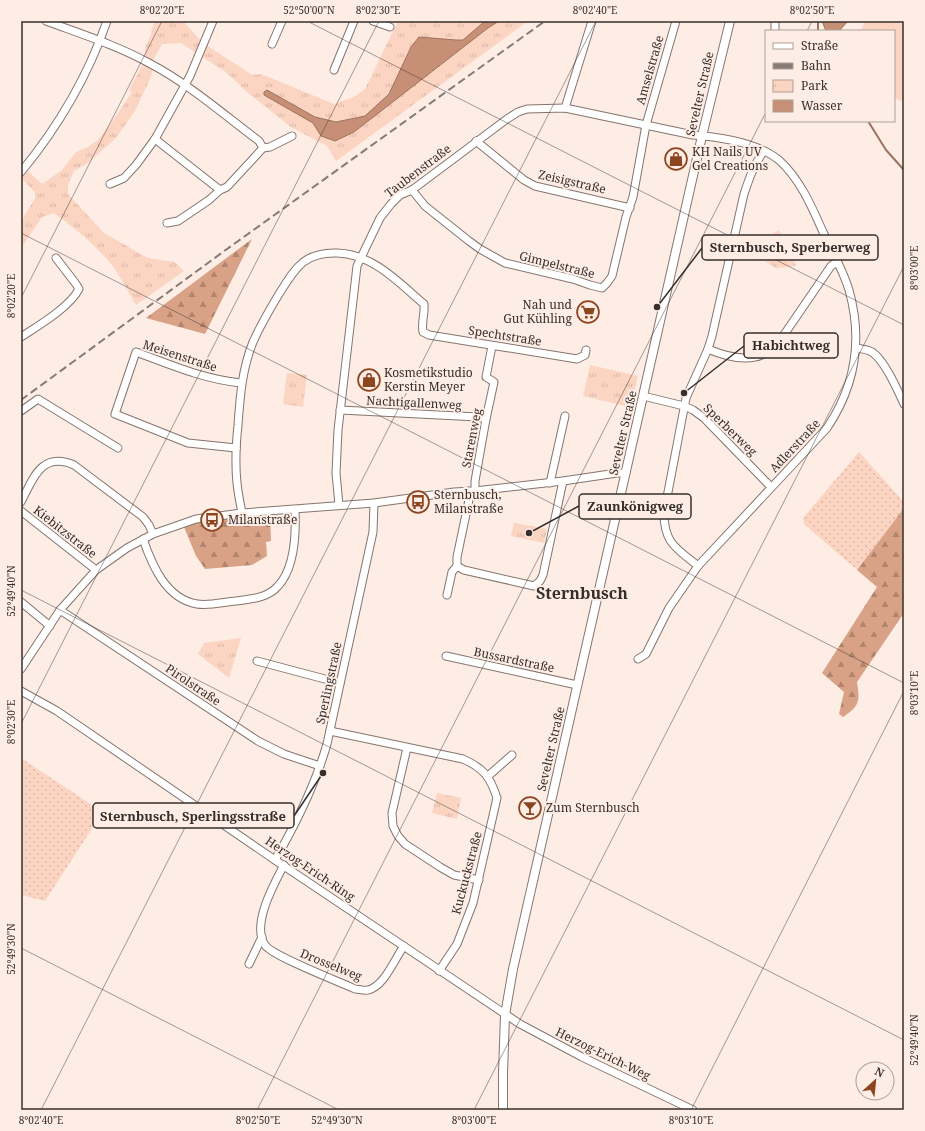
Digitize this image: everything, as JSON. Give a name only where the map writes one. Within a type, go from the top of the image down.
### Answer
[{"type":"street","points":[[46,21],[100,41],[148,62],[185,85],[259,141],[263,148]]},
{"type":"street","points":[[21,172],[36,153],[65,110],[100,41],[107,21]]},
{"type":"street","points":[[110,184],[124,178],[155,140],[203,49],[213,21]]},
{"type":"street","points":[[272,44],[282,21]]},
{"type":"street","points":[[334,70],[354,21]]},
{"type":"street","points":[[373,21],[390,27]]},
{"type":"street","points":[[565,108],[592,21]]},
{"type":"street","name":"Amselstraße","points":[[646,126],[676,21]]},
{"type":"street","name":"Sevelter Straße","points":[[503,1110],[505,1015],[513,969],[702,136],[730,21]]},
{"type":"street","name":"Taubenstraße","points":[[339,505],[336,473],[340,410],[357,266],[374,228],[391,204],[400,195],[412,190],[518,112],[527,108],[565,108],[646,126],[702,136]]},
{"type":"street","name":"Gimpelstraße","points":[[412,190],[425,206],[458,232],[480,249],[505,263],[572,279],[590,286],[602,288],[607,284],[612,276],[630,208],[646,126]]},
{"type":"street","points":[[167,223],[178,222],[209,200],[220,190],[227,187],[263,148],[292,136]]},
{"type":"street","name":"Adlerstraße","points":[[638,659],[646,654],[669,608],[698,566],[817,440],[834,418],[847,392],[854,368],[856,348],[854,311],[848,289],[816,214],[798,183],[778,160],[764,150],[720,138],[702,136]]},
{"type":"street","points":[[155,140],[220,190]]},
{"type":"street","name":"Zeisigstraße","points":[[476,142],[524,180],[534,186],[630,208]]},
{"type":"street","points":[[698,566],[673,545],[667,537],[664,526],[664,513],[686,398],[708,349],[744,194],[758,158],[764,150]]},
{"type":"street","points":[[242,513],[237,482],[236,448],[241,383],[253,342],[276,299],[292,273],[302,262],[319,254],[337,253],[360,258]]},
{"type":"street","points":[[21,337],[56,312],[76,295],[79,289],[56,258]]},
{"type":"street","name":"Spechtstraße","points":[[360,258],[368,260],[381,267],[424,304],[421,326],[423,332],[429,335],[577,359],[585,355],[586,350]]},
{"type":"street","points":[[708,349],[739,357],[756,357],[769,352],[777,345],[831,266],[837,262]]},
{"type":"street","name":"Starenweg","points":[[447,596],[452,572],[457,566],[457,557],[469,500],[475,481],[494,382],[486,377],[492,346]]},
{"type":"street","points":[[856,348],[868,350],[876,356],[904,404]]},
{"type":"street","name":"Meisenstraße","points":[[236,448],[188,443],[115,414],[136,352],[192,373],[222,381],[241,383]]},
{"type":"street","name":"Sperberweg","points":[[643,396],[684,406],[693,410],[704,418],[771,487]]},
{"type":"street","points":[[21,411],[38,399],[118,448]]},
{"type":"street","name":"Nachtigallenweg","points":[[340,410],[478,417],[486,419]]},
{"type":"street","points":[[550,482],[565,416]]},
{"type":"street","points":[[21,502],[37,472],[42,466],[54,461],[68,462],[143,517],[153,534]]},
{"type":"street","points":[[21,669],[60,610],[96,570],[127,548],[143,539],[196,519],[242,513],[374,503],[454,492],[626,473]]},
{"type":"street","points":[[457,566],[464,570],[534,586],[540,581],[543,575],[563,481]]},
{"type":"street","name":"Sperlingstraße","points":[[275,860],[295,826],[310,794],[330,731],[373,532],[374,503]]},
{"type":"street","points":[[143,539],[148,555],[165,585],[177,596],[197,604],[252,599],[266,595],[278,586],[286,574],[293,548],[296,527],[295,510]]},
{"type":"street","name":"Kiebitzstraße","points":[[21,511],[96,570]]},
{"type":"street","points":[[21,602],[50,626]]},
{"type":"street","name":"Pirolstraße","points":[[60,610],[258,741],[284,754],[320,766]]},
{"type":"street","name":"Bussardstraße","points":[[446,656],[577,685]]},
{"type":"street","points":[[257,661],[340,683]]},
{"type":"street","name":"Herzog-Erich-Ring","points":[[21,691],[57,711],[505,1015]]},
{"type":"street","name":"Kuckuckstraße","points":[[330,731],[462,759],[477,765],[488,776],[493,785],[497,798],[473,903],[458,944],[439,971]]},
{"type":"street","points":[[407,748],[392,813],[394,826],[398,836],[405,844],[440,867],[454,874],[479,880]]},
{"type":"street","points":[[488,776],[512,756]]},
{"type":"street","points":[[248,964],[262,937],[261,921],[265,905],[284,865]]},
{"type":"street","name":"Drosselweg","points":[[262,937],[265,946],[279,955],[355,989],[368,990],[377,986],[385,977],[404,946]]},
{"type":"street","name":"Herzog-Erich-Weg","points":[[505,1015],[582,1057],[693,1110]]},
{"type":"green space","points":[[155,21],[183,21],[202,42],[252,75],[261,74],[334,104],[354,97],[365,89],[398,21],[528,21],[336,161],[327,146],[291,127],[248,93],[227,73],[181,43],[162,44],[152,62],[145,58],[145,48]]},
{"type":"green space","points":[[865,21],[904,21],[904,102],[895,98],[895,30],[861,30]]},
{"type":"green space","points":[[143,64],[153,69],[135,111],[116,138],[88,163],[74,171],[68,185],[68,194],[104,233],[148,258],[175,262],[184,271],[136,305],[120,277],[101,252],[54,213],[42,217],[21,248],[21,221],[35,199],[35,192],[21,178],[28,171],[42,184],[61,171],[76,152],[88,147],[98,140],[132,92],[129,90]]},
{"type":"green space","points":[[779,230],[796,264],[795,266],[776,268],[763,260],[773,234]]},
{"type":"green space","points":[[252,239],[205,334],[146,318]]},
{"type":"green space","points":[[590,365],[638,376],[630,407],[583,396]]},
{"type":"green space","points":[[287,373],[307,375],[303,407],[283,404]]},
{"type":"green space","points":[[859,452],[904,502],[904,508],[857,570],[804,524],[803,518]]},
{"type":"green space","points":[[904,508],[904,613],[857,682],[858,702],[856,706],[843,717],[839,714],[844,692],[822,673],[877,587],[857,570]]},
{"type":"green space","points":[[241,517],[270,517],[271,541],[266,542],[267,556],[252,565],[205,569],[196,556],[184,527],[198,523]]},
{"type":"green space","points":[[514,523],[547,529],[544,543],[511,536]]},
{"type":"green space","points":[[241,638],[229,678],[198,654],[204,643]]},
{"type":"green space","points":[[21,758],[102,813],[45,901],[21,895]]},
{"type":"green space","points":[[437,793],[461,798],[457,819],[432,813]]},
{"type":"water","points":[[485,21],[499,21],[354,132],[335,141],[321,136],[313,123],[264,95],[264,92],[267,90],[315,117],[336,122],[365,116],[389,94],[411,47],[419,37],[463,40]]},
{"type":"water","points":[[822,21],[848,21],[840,30],[826,30]]},
{"type":"waterway","points":[[818,21],[818,30]]},
{"type":"waterway","points":[[869,122],[886,150],[904,170]]},
{"type":"railway","points":[[21,400],[227,249],[545,21]]},
{"type":"place","name":"KH Nails UV Gel Creations","points":[[676,159]]},
{"type":"place","name":"Sternbusch, Sperberweg","points":[[657,307]]},
{"type":"place","name":"Nah und Gut Kühling","points":[[588,312]]},
{"type":"place","name":"Kosmetikstudio Kerstin Meyer","points":[[369,380]]},
{"type":"place","name":"Habichtweg","points":[[684,393]]},
{"type":"place","name":"Sternbusch, Milanstraße","points":[[418,502]]},
{"type":"place","name":"Milanstraße","points":[[212,520]]},
{"type":"place","name":"Zaunkönigweg","points":[[529,533]]},
{"type":"place","name":"Sternbusch, Sperlingsstraße","points":[[323,773]]},
{"type":"place","name":"Zum Sternbusch","points":[[530,808]]},
{"type":"district","name":"Sternbusch","points":[[582,593]]}]
